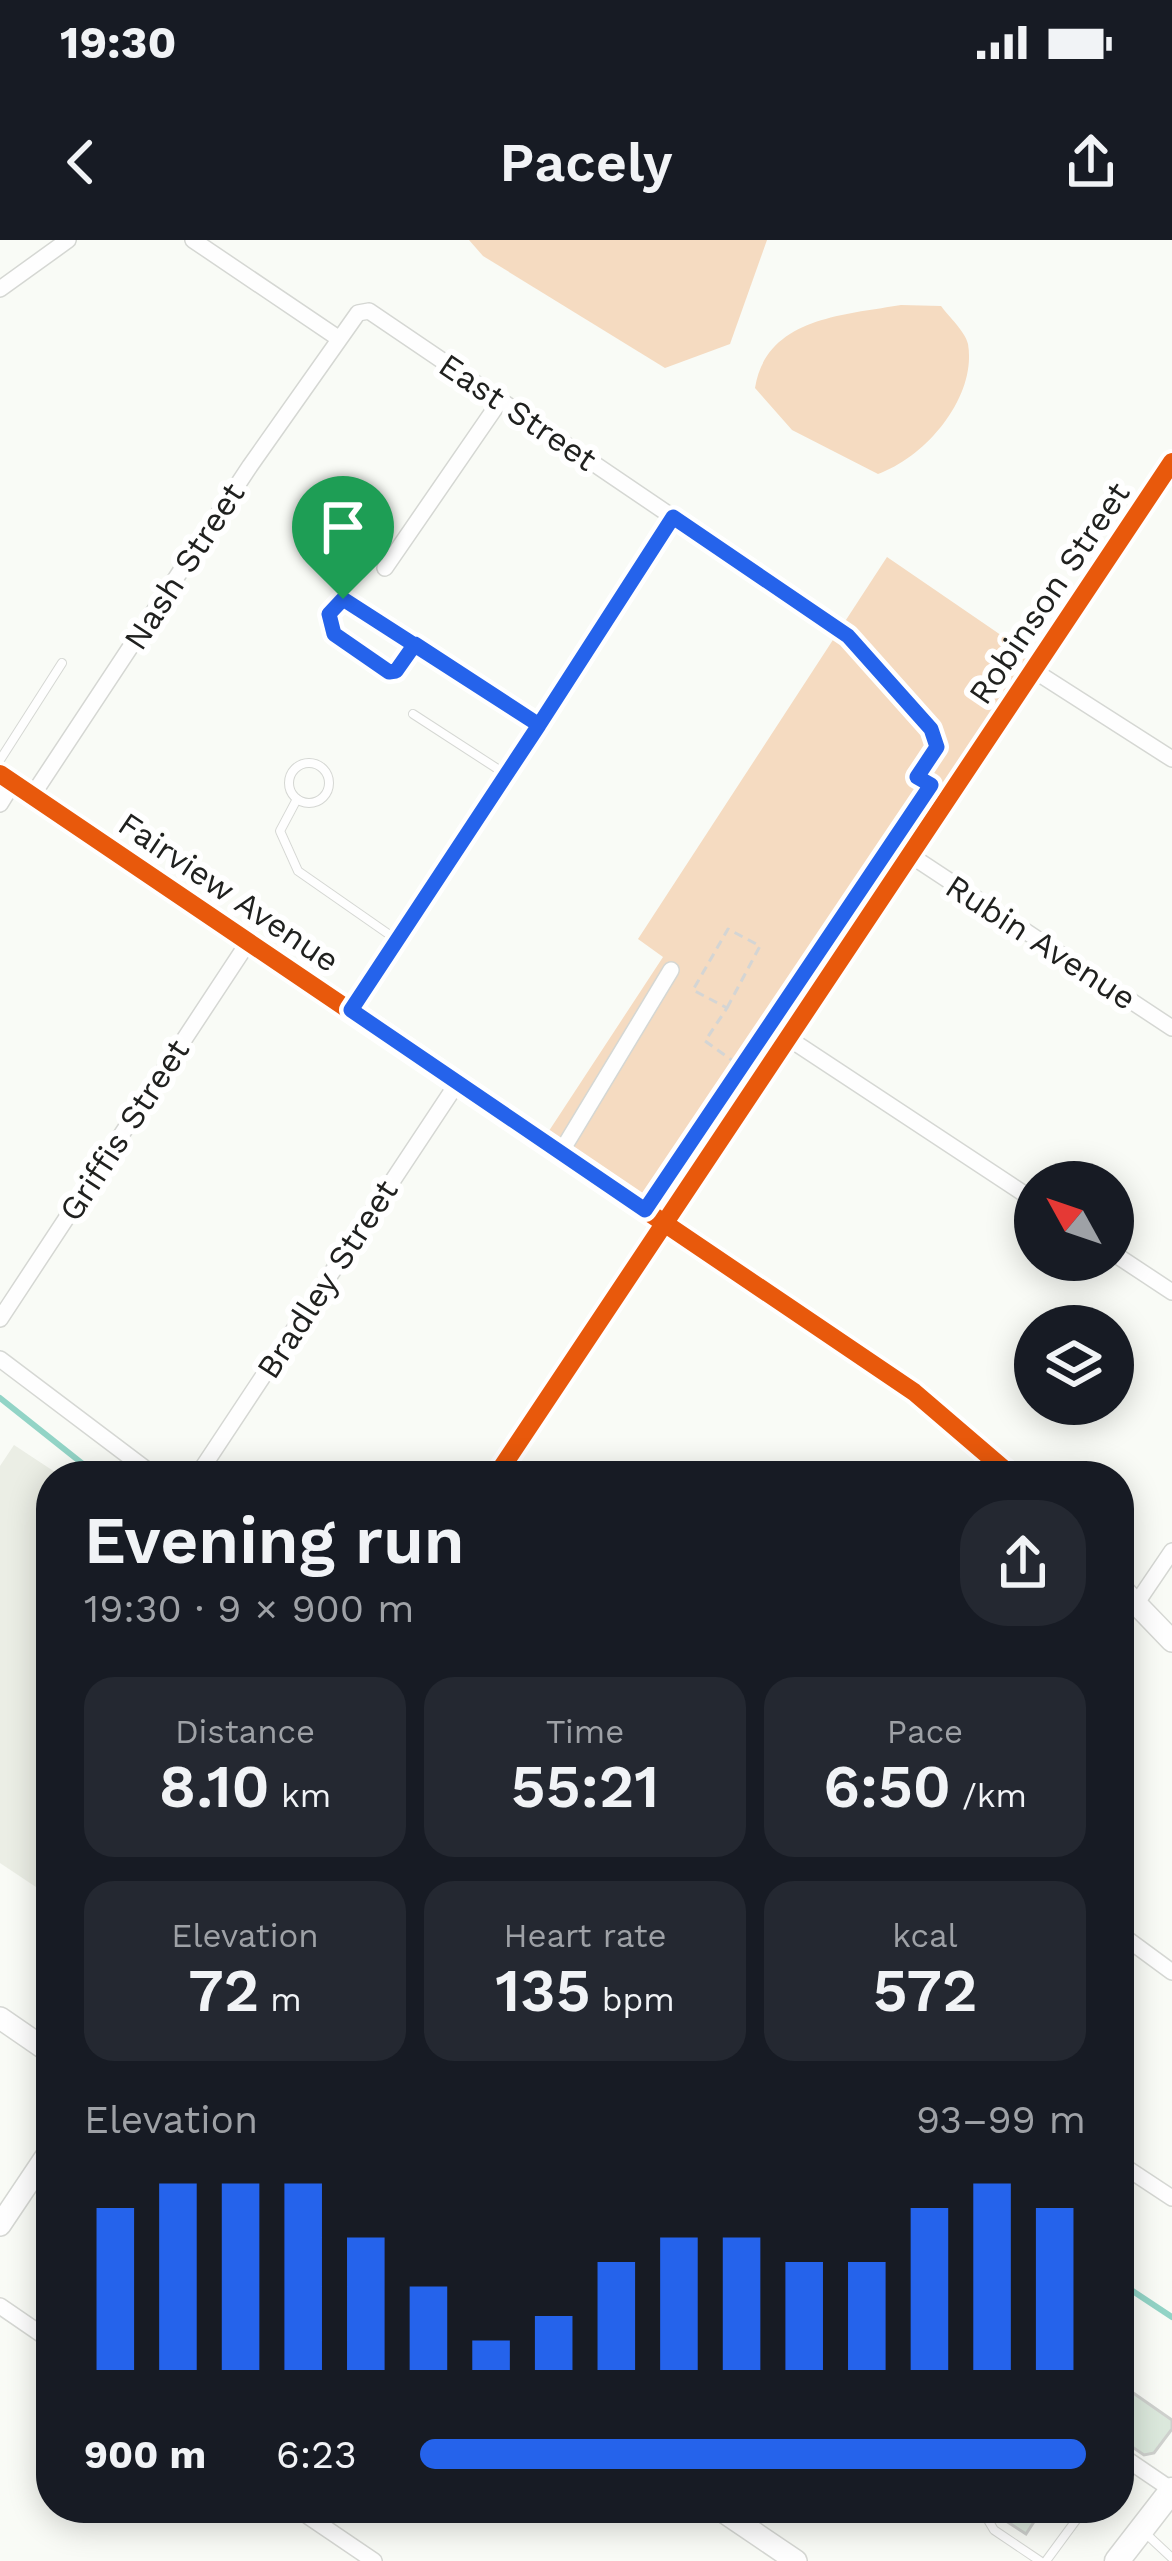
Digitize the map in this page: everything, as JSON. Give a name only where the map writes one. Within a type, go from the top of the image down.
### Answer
[{"type":"main road","points":[[1117,2561],[1172,2490]]},
{"type":"street","points":[[0,290],[68,240]]},
{"type":"street","points":[[193,240],[338,338]]},
{"type":"street","name":"East Street","points":[[338,338],[358,313],[369,311],[848,636]]},
{"type":"street","name":"Nash Street","points":[[0,804],[338,338]]},
{"type":"street","points":[[385,568],[500,401]]},
{"type":"street","name":"Robinson Street","points":[[505,1461],[655,1216],[788,1038],[1033,670],[1165,489],[1172,462]]},
{"type":"street","points":[[351,1010],[673,517]]},
{"type":"street","points":[[1033,670],[1172,759]]},
{"type":"street","name":"Fairview Avenue","points":[[15,784],[914,1391],[995,1461]]},
{"type":"street","name":"Rubin Avenue","points":[[910,855],[1172,1028]]},
{"type":"street","name":"Griffis Street","points":[[0,1319],[249,941]]},
{"type":"street","points":[[561,1152],[671,970]]},
{"type":"street","points":[[788,1038],[1014,1187]]},
{"type":"street","name":"Bradley Street","points":[[207,1461],[458,1082]]},
{"type":"street","points":[[1134,1267],[1172,1292]]},
{"type":"street","points":[[0,1359],[134,1461]]},
{"type":"street","points":[[1172,1551],[1136,1604],[1172,1641]]},
{"type":"street","points":[[1134,1944],[1172,1972]]},
{"type":"street","points":[[0,2018],[36,2043]]},
{"type":"street","points":[[0,2225],[36,2171]]},
{"type":"street","points":[[1134,2173],[1166,2194]]},
{"type":"street","points":[[0,2306],[36,2331]]},
{"type":"street","points":[[1134,2464],[1172,2490]]},
{"type":"street","points":[[318,2523],[374,2561]]},
{"type":"street","points":[[740,2523],[796,2561]]},
{"type":"lane","points":[[415,644],[396,671],[389,672],[334,634],[329,614],[343,599],[415,644],[539,725]]},
{"type":"lane","points":[[0,760],[62,663]]},
{"type":"lane","points":[[413,714],[507,775]]},
{"type":"lane","points":[[300,764],[320,766],[328,776],[326,794],[315,802],[297,799],[289,788],[290,774],[300,764]]},
{"type":"lane","points":[[297,799],[280,831],[298,871],[398,941]]},
{"type":"lane","points":[[1166,2194],[1172,2175]]},
{"type":"lane","points":[[990,2523],[1036,2560],[1071,2523]]},
{"type":"lane","points":[[1142,2529],[1172,2558]]},
{"type":"path","points":[[655,1216],[742,1067],[931,785],[917,777],[937,747],[931,729],[848,636]]},
{"type":"path","points":[[727,1008],[693,990],[728,929],[760,946],[727,1008],[705,1041],[742,1067]]},
{"type":"shaded area","points":[[469,240],[767,240],[730,344],[665,368],[483,256]]},
{"type":"shaded area","points":[[901,305],[941,306],[966,339],[969,364],[956,404],[930,439],[878,474],[792,430],[755,388],[774,347],[791,334],[832,317]]},
{"type":"shaded area","points":[[887,557],[1039,661],[664,1223],[543,1140],[663,957],[638,939]]},
{"type":"shaded area","points":[[14,1445],[38,1461],[36,1887],[0,1863],[0,1466]]},
{"type":"building","points":[[1134,2393],[1172,2420],[1172,2429],[1154,2453],[1144,2455],[1134,2448]]},
{"type":"building","points":[[1009,2523],[1033,2523],[1026,2534]]},
{"type":"waterway","points":[[0,1398],[79,1461]]},
{"type":"waterway","points":[[1134,2292],[1172,2317]]},
{"type":"cycle path","points":[[506,1461],[1172,462]]},
{"type":"cycle path","points":[[0,774],[914,1392],[994,1461]]},
{"type":"route","points":[[343,599],[329,614],[328,625],[389,672],[396,671],[415,644],[539,725],[673,517],[848,636],[931,729],[937,747],[917,777],[931,785],[645,1210],[351,1010],[539,725],[415,644],[343,599]]}]
